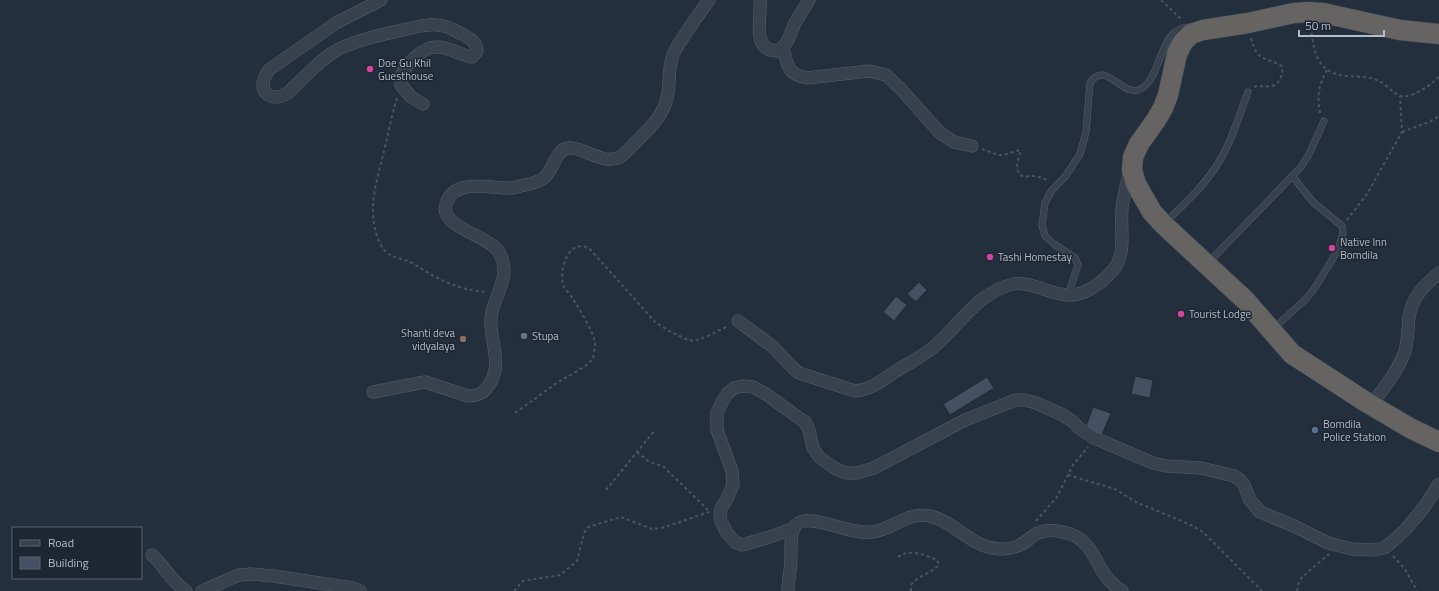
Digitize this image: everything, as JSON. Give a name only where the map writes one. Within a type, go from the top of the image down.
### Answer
[{"type":"highway","points":[[1439,34],[1400,30],[1323,13],[1309,12],[1294,13],[1248,23],[1196,28],[1183,42],[1177,54],[1168,95],[1163,108],[1139,144],[1133,157],[1132,170],[1136,184],[1152,212],[1245,300],[1292,354],[1371,405],[1410,428],[1439,442]]},
{"type":"street","points":[[381,0],[336,23],[270,69],[264,75],[262,82],[263,89],[274,97],[282,97],[327,57],[339,49],[357,42],[387,33],[428,25],[448,27],[475,43],[478,51],[472,57],[435,47],[426,50],[414,58],[401,76],[401,85],[411,97],[423,104]]},
{"type":"street","points":[[373,392],[425,382],[468,396],[476,396],[483,393],[495,374],[495,346],[491,319],[493,307],[500,292],[503,280],[503,266],[501,255],[493,244],[462,229],[448,216],[445,210],[450,196],[466,187],[484,186],[511,188],[533,183],[544,178],[549,172],[556,158],[565,148],[578,149],[600,158],[615,159],[622,156],[649,130],[666,106],[672,56],[699,12],[709,0]]},
{"type":"street","points":[[760,0],[758,27],[760,38],[765,46],[772,51],[778,51],[787,43],[802,10],[809,0]]},
{"type":"street","points":[[783,48],[787,64],[791,70],[799,76],[807,78],[869,71],[886,75],[900,88],[940,133],[954,142],[972,146]]},
{"type":"street","points":[[738,321],[772,346],[799,373],[855,391],[864,390],[875,385],[934,346],[988,293],[1015,283],[1030,285],[1060,294],[1077,295],[1086,292],[1106,278],[1119,262],[1121,250],[1122,208],[1133,157]]},
{"type":"street","points":[[1371,405],[1392,377],[1406,349],[1412,305],[1419,292],[1439,273]]},
{"type":"street","points":[[794,528],[742,545],[735,542],[727,533],[721,521],[721,508],[733,485],[732,471],[717,430],[717,413],[727,394],[734,388],[743,386],[753,387],[766,394],[805,422],[813,448],[819,457],[836,470],[846,473],[874,468],[965,420],[1015,400],[1025,400],[1051,409],[1095,438],[1153,463],[1166,466],[1201,468],[1234,476],[1244,485],[1250,500],[1260,512],[1294,526],[1328,543],[1352,549],[1374,550],[1384,548],[1406,529],[1425,506],[1439,484]]},
{"type":"street","points":[[788,591],[792,538],[794,528],[798,523],[803,521],[818,523],[854,532],[872,532],[882,530],[912,516],[921,515],[939,519],[968,538],[986,546],[999,549],[1020,546],[1037,533],[1050,530],[1075,536],[1087,545],[1103,572],[1113,585],[1122,591]]},
{"type":"street","points":[[152,555],[159,561],[178,586],[186,591]]},
{"type":"street","points":[[202,591],[239,575],[251,574],[339,586],[360,591]]},
{"type":"lane","points":[[1068,295],[1078,265],[1075,258],[1045,236],[1042,225],[1045,203],[1080,154],[1086,132],[1090,83],[1093,79],[1100,75],[1106,75],[1129,90],[1143,88],[1152,77],[1167,42],[1173,33],[1181,28],[1196,28]]},
{"type":"lane","points":[[1164,225],[1195,193],[1217,165],[1248,92]]},
{"type":"lane","points":[[1207,264],[1293,177],[1309,154],[1324,121]]},
{"type":"lane","points":[[1272,330],[1302,303],[1316,286],[1338,250],[1343,233],[1342,226],[1313,202],[1293,177]]},
{"type":"path","points":[[1161,0],[1196,28]]},
{"type":"path","points":[[1309,12],[1316,57],[1328,70],[1340,75],[1373,78],[1380,81],[1400,96],[1411,96],[1430,86],[1439,76]]},
{"type":"path","points":[[1248,23],[1253,46],[1258,55],[1282,66],[1283,70],[1279,82],[1275,86],[1255,86],[1248,92]]},
{"type":"path","points":[[1324,121],[1320,115],[1317,99],[1319,87],[1328,70]]},
{"type":"path","points":[[401,85],[377,180],[373,208],[375,229],[380,244],[386,252],[394,257],[408,260],[435,278],[472,291],[500,292]]},
{"type":"path","points":[[1342,226],[1366,194],[1402,132],[1400,96]]},
{"type":"path","points":[[1402,132],[1429,122],[1439,116]]},
{"type":"path","points":[[972,146],[998,155],[1020,150],[1017,170],[1018,173],[1024,177],[1033,175],[1044,178],[1055,187]]},
{"type":"path","points":[[515,413],[583,367],[593,358],[595,343],[578,306],[564,287],[563,278],[565,263],[569,252],[574,247],[583,245],[589,248],[656,323],[670,332],[694,341],[706,337],[738,321]]},
{"type":"path","points":[[606,490],[655,430]]},
{"type":"path","points":[[1028,540],[1034,523],[1057,497],[1078,459],[1095,438]]},
{"type":"path","points":[[637,452],[648,461],[664,467],[710,512]]},
{"type":"path","points":[[1068,475],[1115,489],[1136,502],[1191,525],[1203,532],[1262,591]]},
{"type":"path","points":[[514,591],[522,581],[560,575],[577,561],[584,534],[588,527],[621,517],[652,529],[662,528],[721,508]]},
{"type":"path","points":[[1297,591],[1302,577],[1339,546]]},
{"type":"path","points":[[1384,548],[1405,569],[1417,591]]},
{"type":"path","points":[[898,557],[903,553],[913,552],[937,560],[939,565],[935,569],[916,579],[911,585],[911,591]]},
{"type":"building","points":[[919,282],[927,290],[916,302],[907,294]]},
{"type":"building","points":[[896,296],[907,305],[894,321],[883,312]]},
{"type":"building","points":[[1135,376],[1153,380],[1150,398],[1131,394]]},
{"type":"building","points":[[987,377],[994,388],[950,415],[943,404]]},
{"type":"building","points":[[1093,407],[1111,413],[1102,435],[1085,429]]},
{"type":"place","name":"Doe Gu Khil Guesthouse","points":[[370,69]]},
{"type":"place","name":"Native Inn Bomdila","points":[[1332,248]]},
{"type":"place","name":"Tashi Homestay","points":[[990,257]]},
{"type":"place","name":"Tourist Lodge","points":[[1181,314]]},
{"type":"place","name":"Stupa","points":[[524,336]]},
{"type":"place","name":"Shanti deva vidyalaya","points":[[463,339]]},
{"type":"place","name":"Bomdila Police Station","points":[[1315,430]]}]
